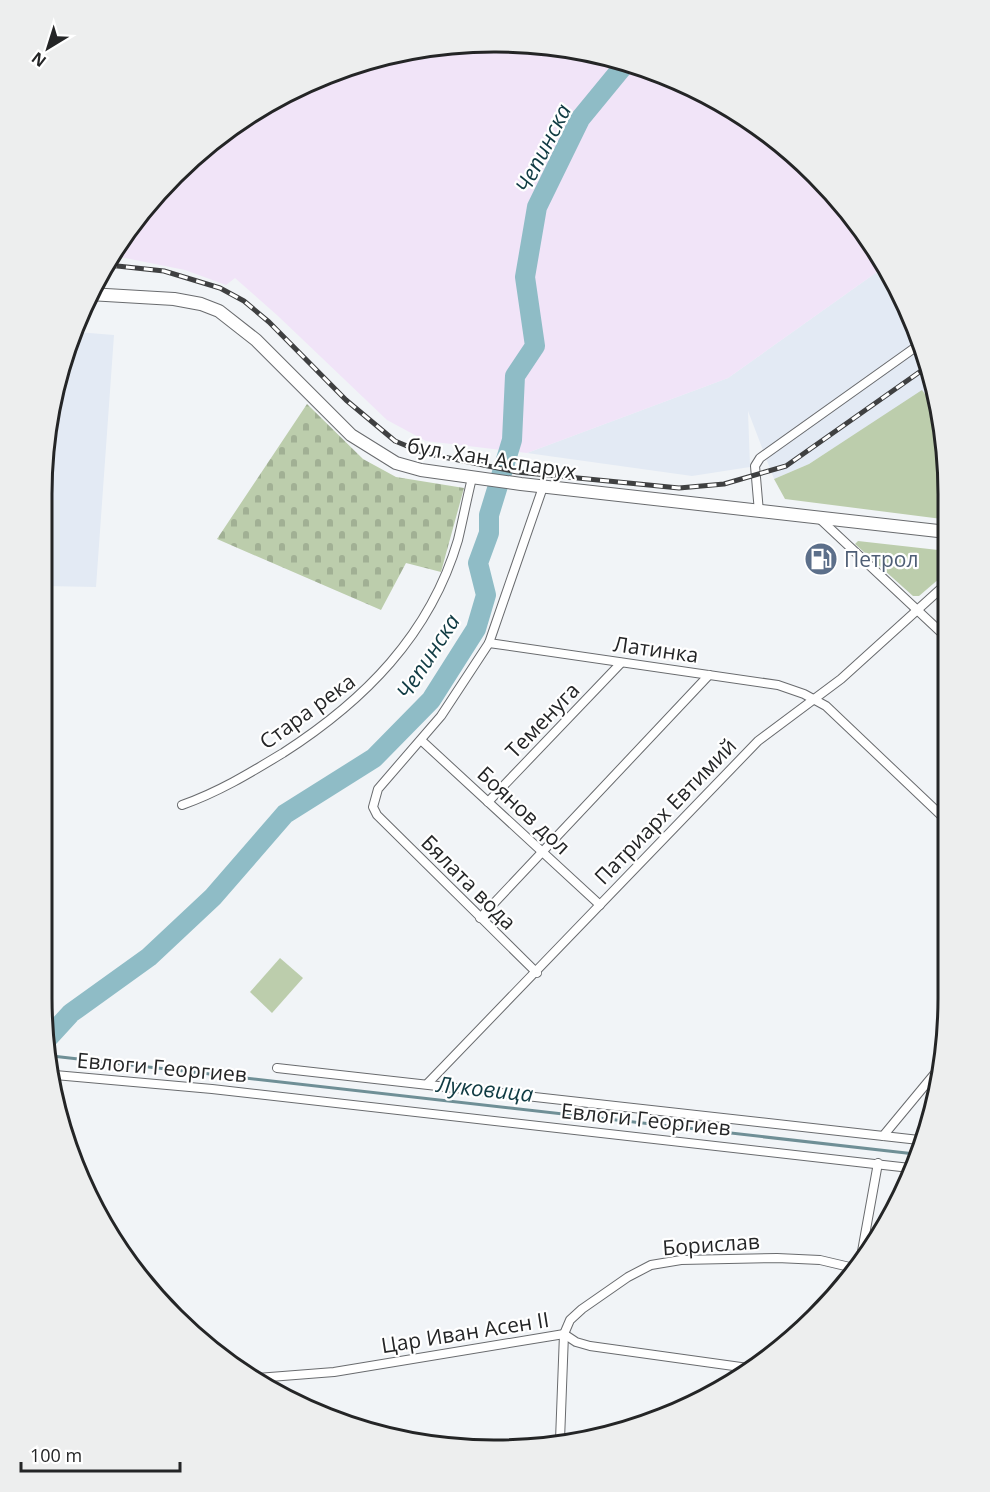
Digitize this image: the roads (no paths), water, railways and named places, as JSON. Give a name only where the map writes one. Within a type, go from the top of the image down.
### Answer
[{"type":"main road","name":"бул. Хан Аспарух","points":[[100,295],[174,298],[219,311],[256,340],[332,417],[375,452],[396,463],[422,470],[543,487],[938,531]]},
{"type":"street","points":[[759,512],[755,466],[760,458],[913,349]]},
{"type":"street","name":"Стара река","points":[[182,805],[216,793],[295,745],[358,698],[390,666],[423,615],[443,577],[457,541],[472,478]]},
{"type":"street","points":[[422,741],[489,643],[543,487]]},
{"type":"street","points":[[820,519],[938,630]]},
{"type":"street","name":"Патриарх Евтимий","points":[[428,1083],[537,973],[758,741],[792,713],[816,699],[938,591]]},
{"type":"street","name":"Латинка","points":[[489,643],[778,685],[816,699]]},
{"type":"street","name":"Теменуга","points":[[489,802],[621,663]]},
{"type":"street","points":[[480,918],[709,675]]},
{"type":"street","points":[[816,699],[938,812]]},
{"type":"street","name":"Боянов дол","points":[[422,741],[600,905]]},
{"type":"street","name":"Бялата вода","points":[[422,741],[378,789],[373,807],[376,815],[537,973]]},
{"type":"street","name":"Евлоги Георгиев","points":[[278,1068],[428,1083],[914,1139]]},
{"type":"street","name":"Евлоги Георгиев","points":[[60,1075],[212,1089],[904,1167]]},
{"type":"street","points":[[883,1136],[930,1080]]},
{"type":"street","points":[[864,1242],[878,1163]]},
{"type":"street","name":"Борислав","points":[[564,1334],[570,1320],[582,1309],[628,1277],[651,1265],[681,1260],[800,1258],[846,1266]]},
{"type":"street","points":[[561,1435],[564,1334]]},
{"type":"street","name":"Цар Иван Асен II","points":[[269,1377],[334,1372],[564,1334],[576,1342],[590,1346],[738,1367]]},
{"type":"waterway","name":"Чепинска","points":[[54,1032],[71,1013],[149,957],[213,897],[285,814],[374,758],[431,700],[476,629],[486,595],[478,563],[489,533],[489,515],[512,440],[515,376],[535,346],[525,277],[537,207],[580,119],[620,71]]},
{"type":"waterway","name":"Луковица","points":[[56,1056],[909,1153]]},
{"type":"railway","points":[[117,266],[164,271],[220,288],[244,301],[269,322],[346,400],[395,441],[424,453],[517,472],[679,488],[724,484],[786,466],[920,372]]},
{"type":"place","name":"Петрол","points":[[821,559]]}]
